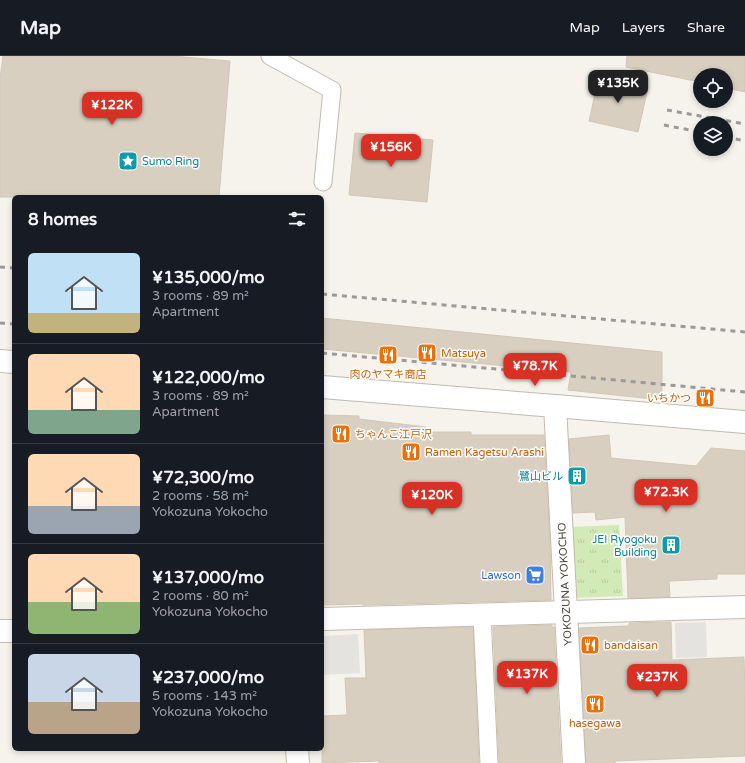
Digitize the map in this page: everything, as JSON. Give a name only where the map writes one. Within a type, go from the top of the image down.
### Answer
[{"type":"street","points":[[0,361],[12,362]]},
{"type":"street","points":[[324,388],[745,422]]},
{"type":"street","name":"YOKOZUNA YOKOCHO","points":[[554,406],[574,763]]},
{"type":"street","points":[[324,619],[745,607]]},
{"type":"street","points":[[0,631],[12,631]]},
{"type":"street","points":[[297,751],[298,763]]},
{"type":"lane","points":[[270,56],[332,90],[323,182]]},
{"type":"lane","points":[[482,615],[489,763]]},
{"type":"green space","points":[[619,525],[623,596],[571,598],[567,527]]},
{"type":"shaded area","points":[[706,622],[707,657],[676,658],[675,623]]},
{"type":"shaded area","points":[[358,634],[360,673],[324,675],[324,636]]},
{"type":"building","points":[[3,56],[172,56],[230,61],[219,195],[12,195],[12,197],[0,197],[0,79]]},
{"type":"building","points":[[627,56],[745,56],[745,92],[733,89],[733,68],[693,68],[693,81],[626,67]]},
{"type":"building","points":[[599,76],[648,88],[638,132],[589,121]]},
{"type":"building","points":[[355,133],[433,140],[427,202],[349,195]]},
{"type":"building","points":[[324,318],[662,352],[662,400],[568,390],[571,372],[324,349]]},
{"type":"building","points":[[324,415],[359,416],[359,419],[426,427],[427,432],[471,432],[471,435],[544,435],[550,541],[551,600],[324,605]]},
{"type":"building","points":[[609,435],[611,458],[696,466],[711,448],[745,451],[745,574],[717,574],[717,579],[669,581],[670,597],[628,598],[625,517],[596,520],[595,512],[573,513],[569,439]]},
{"type":"building","points":[[671,622],[672,660],[744,657],[745,756],[615,761],[615,763],[586,763],[579,628],[629,626],[629,623]]},
{"type":"building","points":[[552,625],[552,627],[554,627],[561,763],[499,763],[493,627]]},
{"type":"building","points":[[473,627],[479,763],[379,763],[379,761],[322,763],[322,751],[324,751],[324,716],[347,715],[345,678],[366,678],[364,630]]},
{"type":"railway","points":[[667,110],[745,124]]},
{"type":"railway","points":[[664,125],[693,131]]},
{"type":"railway","points":[[733,138],[745,141]]},
{"type":"railway","points":[[0,267],[12,268]]},
{"type":"railway","points":[[324,294],[745,332]]},
{"type":"railway","points":[[0,323],[12,324]]},
{"type":"railway","points":[[324,353],[745,392]]},
{"type":"place","name":"Sumo Ring","points":[[128,161]]},
{"type":"place","name":"Matsuya","points":[[427,353]]},
{"type":"place","name":"肉のヤマキ商店","points":[[388,355]]},
{"type":"place","name":"いちかつ","points":[[705,398]]},
{"type":"place","name":"ちゃんこ江戸沢","points":[[341,434]]},
{"type":"place","name":"Ramen Kagetsu Arashi","points":[[411,452]]},
{"type":"place","name":"鷺山ビル","points":[[577,476]]},
{"type":"place","name":"JEI Ryogoku Building","points":[[671,545]]},
{"type":"place","name":"Lawson","points":[[535,575]]},
{"type":"place","name":"bandaisan","points":[[590,645]]},
{"type":"place","name":"hasegawa","points":[[595,704]]}]
